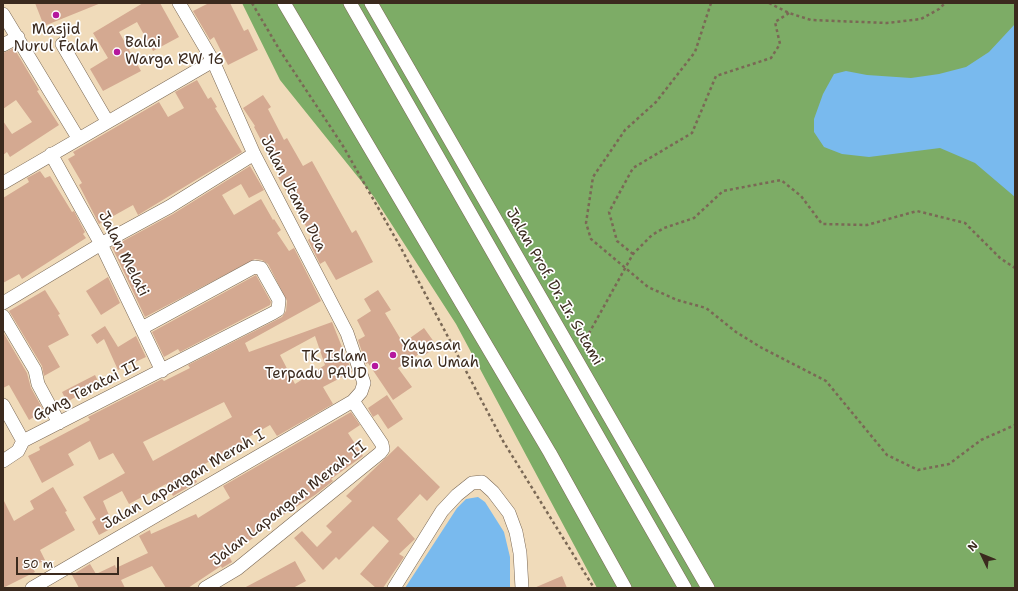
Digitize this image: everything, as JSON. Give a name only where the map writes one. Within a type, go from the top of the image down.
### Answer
[{"type":"street","name":"Jalan Utama Dua","points":[[178,3],[212,61],[254,154],[347,333],[364,383],[361,392],[352,401]]},
{"type":"street","points":[[284,3],[550,453],[625,588]]},
{"type":"street","points":[[350,3],[685,588]]},
{"type":"street","name":"Jalan Prof. Dr. Ir. Sutami","points":[[371,3],[708,588]]},
{"type":"street","points":[[3,14],[78,138]]},
{"type":"street","points":[[3,45],[18,37]]},
{"type":"street","points":[[62,44],[106,121]]},
{"type":"street","points":[[3,183],[106,121],[212,61]]},
{"type":"street","name":"Jalan Melati","points":[[51,154],[101,244],[162,371]]},
{"type":"street","points":[[3,303],[101,244],[169,207],[254,154]]},
{"type":"street","name":"Gang Teratai II","points":[[24,441],[273,313],[278,310],[279,300],[261,268],[254,267],[142,328]]},
{"type":"street","points":[[3,316],[35,370],[38,384],[59,423]]},
{"type":"street","name":"Jalan Lapangan Merah I","points":[[32,588],[352,401]]},
{"type":"street","name":"Jalan Lapangan Merah II","points":[[205,588],[237,569],[328,497],[380,453],[383,449],[382,444],[352,401]]},
{"type":"street","points":[[3,405],[24,441],[18,451],[3,461]]},
{"type":"street","points":[[394,588],[442,511],[457,495],[472,483],[482,482],[493,492],[509,513],[516,532],[520,553],[522,588]]},
{"type":"path","points":[[252,3],[279,49],[342,146],[401,248],[503,441],[594,588]]},
{"type":"path","points":[[711,3],[695,52],[656,102],[624,130],[593,177],[586,223],[591,240],[648,287],[677,300],[706,308],[736,332],[762,348],[826,381],[887,455],[918,470],[949,464],[981,440],[1015,424]]},
{"type":"path","points":[[769,3],[789,13],[811,20],[887,23],[921,19],[939,9],[945,3]]},
{"type":"path","points":[[633,254],[617,241],[609,212],[633,168],[692,133],[716,76],[771,58],[780,44],[775,22],[789,13]]},
{"type":"path","points":[[575,357],[633,254],[652,235],[664,228],[694,218],[723,191],[782,180],[801,196],[822,224],[867,225],[917,211],[965,223],[1000,258],[1015,268]]},
{"type":"green space","points":[[242,3],[1015,3],[1015,588],[597,588],[456,324],[374,197],[280,80]]},
{"type":"water","points":[[1015,24],[1015,197],[975,163],[940,148],[869,157],[842,154],[824,147],[814,132],[814,119],[823,94],[834,74],[846,71],[867,75],[911,78],[939,74],[966,67],[989,52]]},
{"type":"water","points":[[478,497],[485,502],[504,532],[510,557],[510,588],[405,588],[457,508],[466,499]]},
{"type":"building","name":"Masjid Nurul Falah","points":[[35,3],[101,3],[44,26]]},
{"type":"building","points":[[143,3],[160,3],[179,37],[153,51],[137,22],[119,32],[141,71],[103,91],[90,69],[108,58],[93,33]]},
{"type":"building","points":[[209,3],[230,3],[244,31],[248,29],[258,50],[228,65],[214,37],[210,40],[193,11]]},
{"type":"building","points":[[14,48],[39,90],[37,91],[59,125],[10,157],[7,152],[3,155],[3,121],[12,134],[32,122],[16,100],[3,109],[3,53]]},
{"type":"building","points":[[197,80],[208,99],[211,97],[217,107],[215,108],[242,152],[138,215],[133,205],[99,224],[79,185],[82,183],[68,159],[75,155],[73,152],[159,102],[168,117],[184,108],[175,92]]},
{"type":"building","points":[[263,95],[271,107],[268,109],[284,140],[287,138],[303,166],[312,161],[352,233],[356,230],[373,262],[336,280],[325,261],[320,264],[308,240],[312,237],[278,177],[286,173],[267,140],[262,142],[254,127],[255,126],[243,108]]},
{"type":"building","points":[[250,166],[264,190],[249,198],[241,184],[222,195],[234,215],[261,199],[273,220],[274,219],[281,230],[277,233],[289,251],[294,248],[321,301],[245,343],[249,352],[332,322],[352,372],[323,387],[333,404],[277,436],[270,425],[249,437],[250,438],[220,456],[191,471],[197,482],[173,496],[166,484],[129,504],[122,491],[103,501],[114,527],[99,535],[92,522],[96,519],[83,497],[125,473],[113,453],[99,460],[90,441],[68,454],[74,465],[42,483],[28,456],[40,450],[39,447],[90,420],[88,417],[162,379],[164,381],[190,368],[188,365],[282,317],[286,311],[287,301],[268,264],[262,260],[255,259],[145,317],[112,247],[173,214]],"holes":[[[315,336],[325,365],[295,384],[280,355]],[[224,402],[232,417],[153,461],[143,442]]]},
{"type":"building","points":[[40,171],[45,178],[50,176],[72,212],[74,211],[85,232],[83,234],[86,238],[22,279],[19,274],[3,283],[3,198],[29,182],[27,178]]},
{"type":"building","points":[[256,275],[271,302],[270,305],[180,352],[178,349],[164,357],[152,332]]},
{"type":"building","points":[[108,277],[120,303],[101,315],[86,291]]},
{"type":"building","points":[[45,290],[60,314],[58,315],[69,335],[48,346],[60,367],[44,376],[42,366],[9,311]]},
{"type":"building","points":[[378,290],[391,310],[385,313],[403,343],[424,328],[437,346],[425,355],[422,352],[398,368],[412,387],[393,400],[368,363],[366,364],[358,340],[365,336],[357,320],[371,311],[364,299]]},
{"type":"building","points":[[105,326],[118,347],[136,336],[146,357],[118,370],[104,339],[97,344],[91,335]]},
{"type":"building","points":[[3,332],[27,373],[31,388],[44,411],[29,420],[9,385],[3,388]]},
{"type":"building","points":[[95,375],[99,383],[67,402],[62,392]]},
{"type":"building","points":[[387,395],[403,419],[388,429],[378,414],[373,417],[368,408]]},
{"type":"building","points":[[351,412],[360,425],[348,433],[363,456],[331,479],[333,481],[315,495],[277,519],[274,516],[271,519],[273,521],[253,534],[255,537],[228,554],[232,562],[222,568],[221,566],[188,588],[166,588],[152,566],[121,580],[125,588],[79,588],[72,575],[90,564],[96,574],[115,565],[116,568],[148,553],[139,536],[150,530],[151,534],[196,514],[198,518],[230,498],[223,486]]},
{"type":"building","points":[[398,446],[440,487],[427,501],[420,494],[397,519],[415,539],[399,554],[404,557],[383,588],[376,588],[360,574],[389,541],[373,526],[339,560],[336,557],[323,570],[294,538],[302,531],[317,547],[332,532],[326,526],[352,501],[346,496]]},
{"type":"building","points":[[53,487],[67,511],[65,512],[75,530],[40,550],[45,560],[32,567],[35,572],[3,588],[3,499],[14,521],[34,509],[30,501]]},
{"type":"building","points":[[295,561],[306,581],[293,588],[244,588]]},
{"type":"building","points":[[562,576],[567,588],[534,588]]},
{"type":"place","name":"Masjid Nurul Falah","points":[[56,15]]},
{"type":"place","name":"Balai Warga RW 16","points":[[117,52]]},
{"type":"place","name":"Yayasan Bina Umah","points":[[393,355]]},
{"type":"place","name":"TK Islam Terpadu PAUD","points":[[375,366]]}]
